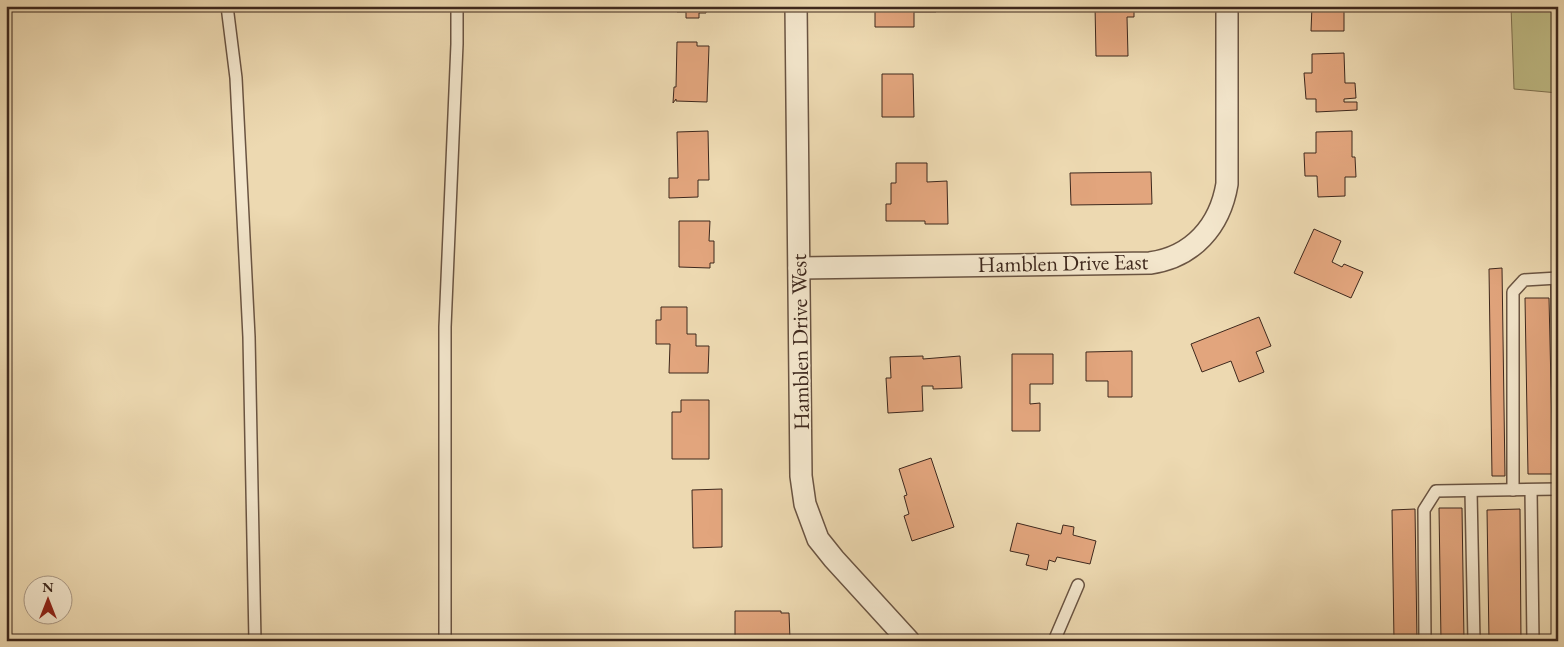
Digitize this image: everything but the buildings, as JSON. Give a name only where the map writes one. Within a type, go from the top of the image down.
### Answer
[{"type":"street","name":"Hamblen Drive West","points":[[796,6],[801,476],[803,495],[807,512],[818,538],[828,552],[910,641]]},
{"type":"street","name":"Hamblen Drive East","points":[[799,268],[1150,263],[1171,258],[1190,248],[1212,226],[1222,205],[1228,184],[1227,6]]},
{"type":"lane","points":[[227,6],[236,78],[249,337],[255,641]]},
{"type":"lane","points":[[445,641],[445,327],[457,6]]},
{"type":"lane","points":[[1513,490],[1513,292],[1524,280],[1558,278],[1558,386]]},
{"type":"lane","points":[[1425,641],[1424,510],[1436,491],[1558,489]]},
{"type":"lane","points":[[1531,490],[1533,641]]},
{"type":"lane","points":[[1471,491],[1474,641]]},
{"type":"lane","points":[[1054,641],[1078,585]]},
{"type":"shaded area","points":[[1511,6],[1558,6],[1558,93],[1514,89]]}]
